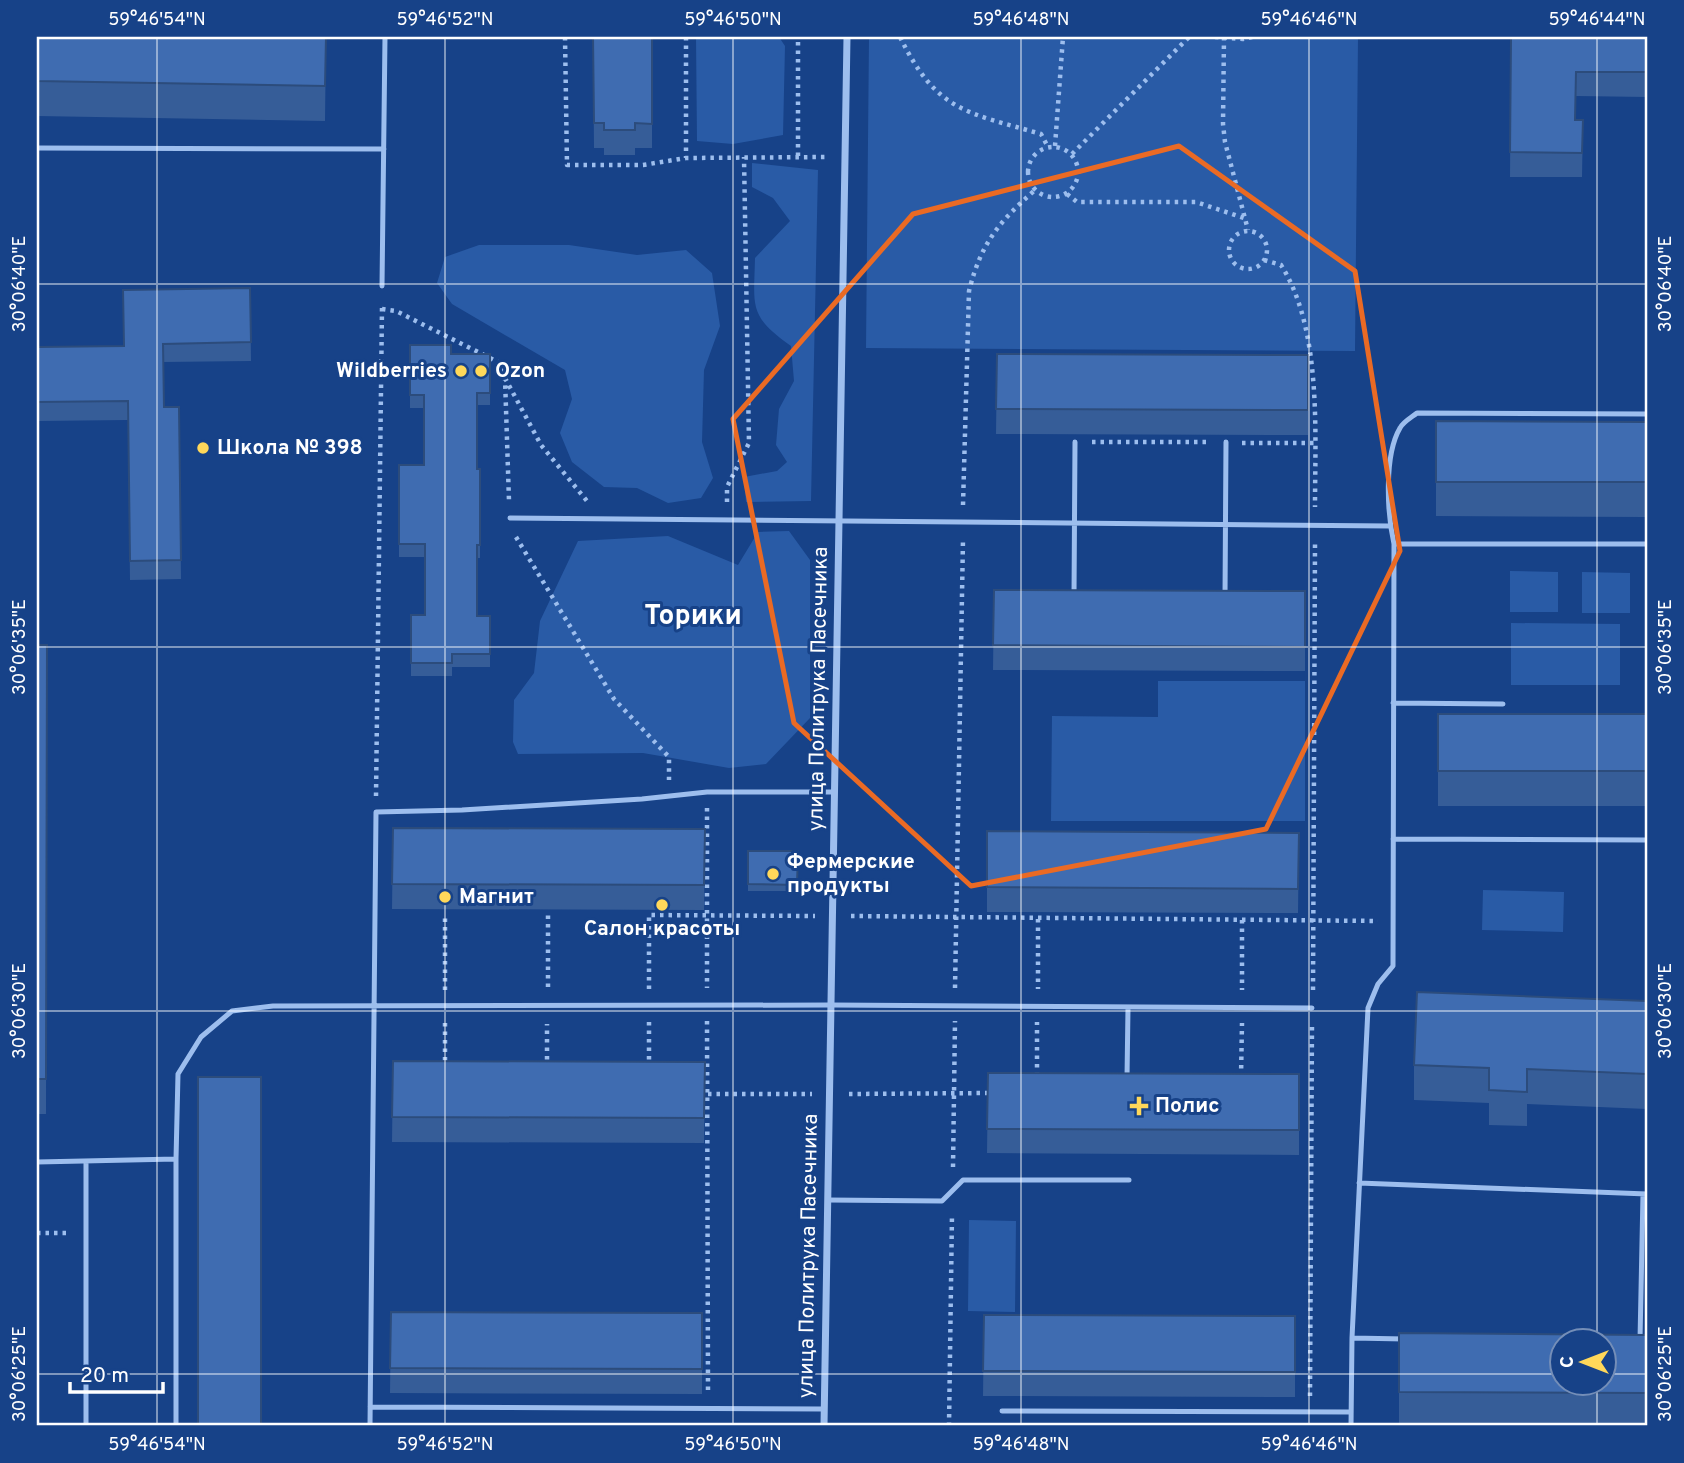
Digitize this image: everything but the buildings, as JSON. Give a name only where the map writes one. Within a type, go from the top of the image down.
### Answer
[{"type":"street","name":"улица Политрука Пасечника","points":[[824,1426],[847,37]]},
{"type":"lane","points":[[383,286],[385,37]]},
{"type":"lane","points":[[37,148],[384,149]]},
{"type":"lane","points":[[1351,1426],[1352,1338],[1368,1007],[1378,984],[1393,966],[1394,544],[1390,526],[1389,471],[1394,446],[1401,426],[1417,413],[1647,414]]},
{"type":"lane","points":[[1074,609],[1075,442]]},
{"type":"lane","points":[[1225,610],[1226,442]]},
{"type":"lane","points":[[510,518],[1390,526]]},
{"type":"lane","points":[[1394,544],[1647,544]]},
{"type":"lane","points":[[1393,704],[1503,704]]},
{"type":"lane","points":[[370,1426],[376,812],[462,810],[642,799],[707,792],[834,792]]},
{"type":"lane","points":[[1393,839],[1647,840]]},
{"type":"lane","points":[[176,1426],[178,1074],[201,1037],[232,1012],[273,1006],[1312,1008]]},
{"type":"lane","points":[[1127,1081],[1128,1007]]},
{"type":"lane","points":[[37,1161],[176,1160]]},
{"type":"lane","points":[[86,1162],[86,1426]]},
{"type":"lane","points":[[828,1200],[942,1200],[963,1180],[1129,1180]]},
{"type":"lane","points":[[1359,1183],[1645,1194],[1640,1342],[1628,1342]]},
{"type":"lane","points":[[1352,1338],[1408,1339]]},
{"type":"lane","points":[[370,1407],[824,1409]]},
{"type":"lane","points":[[1002,1410],[1351,1412]]},
{"type":"path","points":[[565,37],[567,165],[643,165],[686,158],[845,157]]},
{"type":"path","points":[[686,37],[686,158]]},
{"type":"path","points":[[798,37],[798,156]]},
{"type":"path","points":[[900,37],[921,75],[946,100],[970,113],[1041,134],[1048,147]]},
{"type":"path","points":[[1055,146],[1063,37]]},
{"type":"path","points":[[1072,154],[1189,37]]},
{"type":"path","points":[[1214,37],[1253,37]]},
{"type":"path","points":[[1224,37],[1225,142],[1248,230]]},
{"type":"path","points":[[1055,146],[1072,154],[1078,167],[1078,177],[1067,194],[1048,197],[1035,190],[1028,177],[1028,167],[1031,158],[1039,150],[1055,146]]},
{"type":"path","points":[[726,520],[727,487],[749,443],[744,157]]},
{"type":"path","points":[[949,1426],[969,291],[985,244],[1011,211],[1035,190]]},
{"type":"path","points":[[1067,194],[1077,202],[1196,202],[1245,219]]},
{"type":"path","points":[[1248,230],[1258,233],[1265,240],[1267,250],[1264,260],[1257,267],[1247,270],[1237,267],[1230,259],[1228,249],[1230,239],[1238,232],[1248,230]]},
{"type":"path","points":[[1264,260],[1281,265],[1291,281],[1302,309],[1311,366],[1315,443],[1310,1412]]},
{"type":"path","points":[[376,812],[383,286]]},
{"type":"path","points":[[505,378],[541,445],[602,519]]},
{"type":"path","points":[[1075,442],[1315,443]]},
{"type":"path","points":[[707,792],[708,1408]]},
{"type":"path","points":[[649,1070],[649,915],[816,916]]},
{"type":"path","points":[[847,916],[1393,921]]},
{"type":"path","points":[[708,1094],[995,1093]]},
{"type":"path","points":[[37,1233],[86,1233]]},
{"type":"highlighted area","points":[[1179,146],[1355,271],[1400,551],[1266,829],[971,886],[794,723],[733,419],[913,214]]},
{"type":"shaded area","points":[[696,37],[779,37],[785,46],[783,135],[733,144],[697,141]]},
{"type":"shaded area","points":[[869,37],[1358,37],[1355,351],[866,348]]},
{"type":"shaded area","points":[[752,163],[818,170],[811,501],[746,502],[744,477],[777,471],[787,462],[776,445],[779,409],[794,381],[791,346],[760,318],[756,309],[754,288],[755,258],[790,221],[773,198],[752,187]]},
{"type":"shaded area","points":[[479,245],[569,245],[637,255],[686,250],[712,273],[720,326],[704,370],[702,442],[713,478],[701,498],[668,503],[637,488],[604,487],[572,462],[560,433],[572,399],[565,370],[452,304],[437,283],[445,257]]},
{"type":"shaded area","points":[[789,531],[810,560],[810,718],[766,764],[729,768],[643,753],[518,754],[513,742],[514,700],[534,673],[540,621],[578,541],[668,536],[738,565],[758,532]]},
{"type":"shaded area","points":[[1510,571],[1558,572],[1558,612],[1510,612]]},
{"type":"shaded area","points":[[1582,572],[1630,573],[1630,613],[1582,613]]},
{"type":"shaded area","points":[[1511,623],[1620,624],[1620,685],[1511,685]]},
{"type":"shaded area","points":[[1158,681],[1305,681],[1305,821],[1051,821],[1052,716],[1158,717]]},
{"type":"shaded area","points":[[1483,890],[1564,892],[1563,932],[1482,930]]},
{"type":"shaded area","points":[[969,1220],[1016,1221],[1015,1312],[968,1311]]},
{"type":"place","name":"Wildberries","points":[[461,371]]},
{"type":"place","name":"Ozon","points":[[481,371]]},
{"type":"place","name":"Школа № 398","points":[[203,448]]},
{"type":"place","name":"Фермерские продукты","points":[[773,874]]},
{"type":"place","name":"Магнит","points":[[445,897]]},
{"type":"place","name":"Салон красоты","points":[[662,905]]},
{"type":"place","name":"Полис","points":[[1139,1106]]},
{"type":"district","name":"Торики","points":[[693,617]]}]
